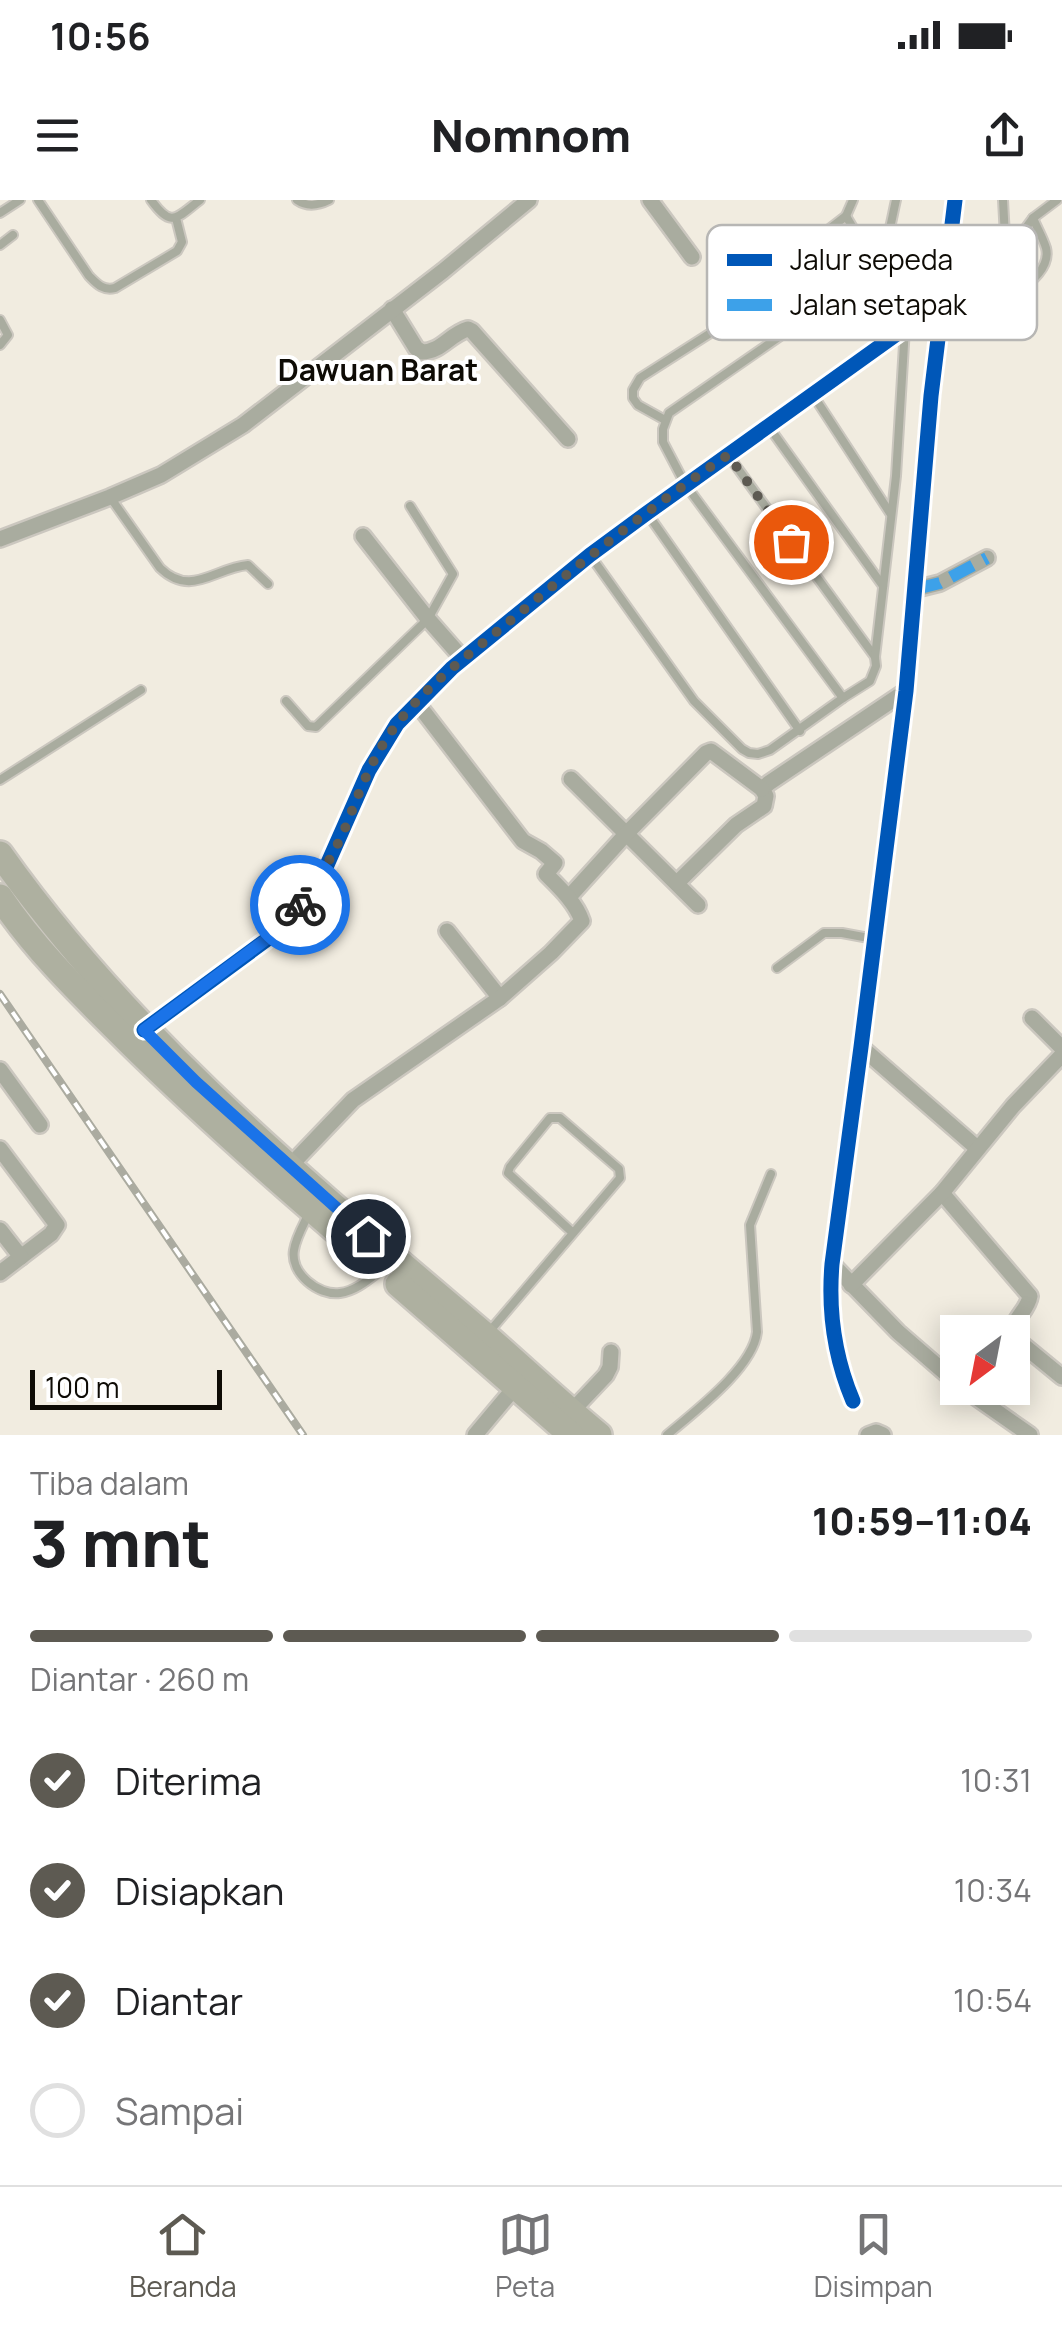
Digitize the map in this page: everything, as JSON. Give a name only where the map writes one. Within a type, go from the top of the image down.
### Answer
[{"type":"highway","points":[[0,854],[47,920],[144,1030],[196,1082],[571,1424]]},
{"type":"highway","points":[[0,898],[33,942],[84,998],[240,1148],[382,1270],[479,1342],[516,1386],[571,1424],[599,1435]]},
{"type":"street","points":[[0,539],[160,475],[243,425],[529,200]]},
{"type":"street","points":[[650,200],[692,257]]},
{"type":"street","points":[[952,225],[955,200]]},
{"type":"street","points":[[392,309],[422,352],[434,350],[460,330],[472,331],[568,439]]},
{"type":"street","points":[[144,1030],[290,918],[327,864],[369,770],[398,724],[463,659],[646,513],[888,340]]},
{"type":"street","points":[[853,1401],[832,1334],[832,1264],[906,691],[938,340]]},
{"type":"street","points":[[363,536],[463,659]]},
{"type":"street","points":[[916,589],[940,583],[987,558]]},
{"type":"street","points":[[762,790],[906,691]]},
{"type":"street","points":[[289,1167],[353,1100],[500,998],[578,928],[582,916],[546,874],[555,863],[523,841],[417,703]]},
{"type":"street","points":[[569,897],[627,833],[711,751],[762,790],[766,796],[764,806],[736,825],[677,883]]},
{"type":"street","points":[[572,779],[698,904]]},
{"type":"street","points":[[447,931],[500,998]]},
{"type":"street","points":[[851,1285],[942,1193],[1062,1051],[1032,1018]]},
{"type":"street","points":[[862,1046],[977,1148]]},
{"type":"street","points":[[2,1078],[40,1124]]},
{"type":"street","points":[[0,1149],[57,1226],[0,1273]]},
{"type":"street","points":[[942,1193],[1030,1296],[1020,1315]]},
{"type":"street","points":[[0,1230],[21,1257]]},
{"type":"street","points":[[832,1264],[940,1369]]},
{"type":"street","points":[[1030,1349],[1062,1377]]},
{"type":"street","points":[[571,1424],[606,1375],[612,1352]]},
{"type":"street","points":[[475,1435],[516,1386]]},
{"type":"street","points":[[987,1405],[1030,1435]]},
{"type":"street","points":[[868,1435],[883,1435]]},
{"type":"lane","points":[[0,213],[20,200]]},
{"type":"lane","points":[[38,200],[89,276],[108,290],[177,251],[182,242],[176,218]]},
{"type":"lane","points":[[151,200],[162,216],[176,218],[200,200]]},
{"type":"lane","points":[[296,200],[314,205],[329,200]]},
{"type":"lane","points":[[834,225],[846,216],[854,200]]},
{"type":"lane","points":[[890,225],[896,200]]},
{"type":"lane","points":[[1003,200],[1004,225]]},
{"type":"lane","points":[[1028,225],[1057,200]]},
{"type":"lane","points":[[846,216],[851,225]]},
{"type":"lane","points":[[1033,218],[1036,225]]},
{"type":"lane","points":[[1037,227],[1047,251],[1037,275]]},
{"type":"lane","points":[[0,245],[13,235]]},
{"type":"lane","points":[[0,320],[8,335],[0,345]]},
{"type":"lane","points":[[665,420],[638,406],[633,398],[634,385],[707,335]]},
{"type":"lane","points":[[775,340],[669,413],[663,442],[685,484],[843,698]]},
{"type":"lane","points":[[590,556],[694,701],[742,749],[758,754],[800,731],[870,681],[876,666],[904,340]]},
{"type":"lane","points":[[813,396],[892,514]]},
{"type":"lane","points":[[769,427],[883,586]]},
{"type":"lane","points":[[728,455],[875,657]]},
{"type":"lane","points":[[110,497],[167,575],[198,582],[248,565],[268,584]]},
{"type":"lane","points":[[286,701],[308,726],[316,727],[428,619],[452,574],[410,506]]},
{"type":"lane","points":[[646,513],[800,731]]},
{"type":"lane","points":[[0,780],[141,690]]},
{"type":"lane","points":[[777,968],[824,933],[842,932],[874,939]]},
{"type":"lane","points":[[479,1342],[619,1182],[619,1170],[560,1118],[554,1117],[508,1174],[573,1233]]},
{"type":"lane","points":[[667,1435],[728,1382],[756,1342],[750,1224],[771,1174]]},
{"type":"lane","points":[[311,1209],[294,1250],[294,1263],[303,1277],[330,1293],[342,1293],[382,1270]]},
{"type":"railway","points":[[0,994],[303,1435]]},
{"type":"marked path","points":[[916,589],[940,583],[987,558]]},
{"type":"cycle path","points":[[952,225],[955,200]]},
{"type":"cycle path","points":[[144,1030],[269,938],[290,917],[327,865],[369,770],[397,724],[452,668],[590,555],[889,340]]},
{"type":"cycle path","points":[[853,1401],[834,1334],[832,1264],[906,691],[938,340]]},
{"type":"way so far","points":[[300,905],[327,864],[369,770],[398,724],[452,668],[685,484],[728,455],[791,542]]},
{"type":"district","name":"Dawuan Barat","points":[[378,371]]},
{"type":"route","points":[[300,905],[268,938],[144,1030],[196,1082],[368,1236]]}]
